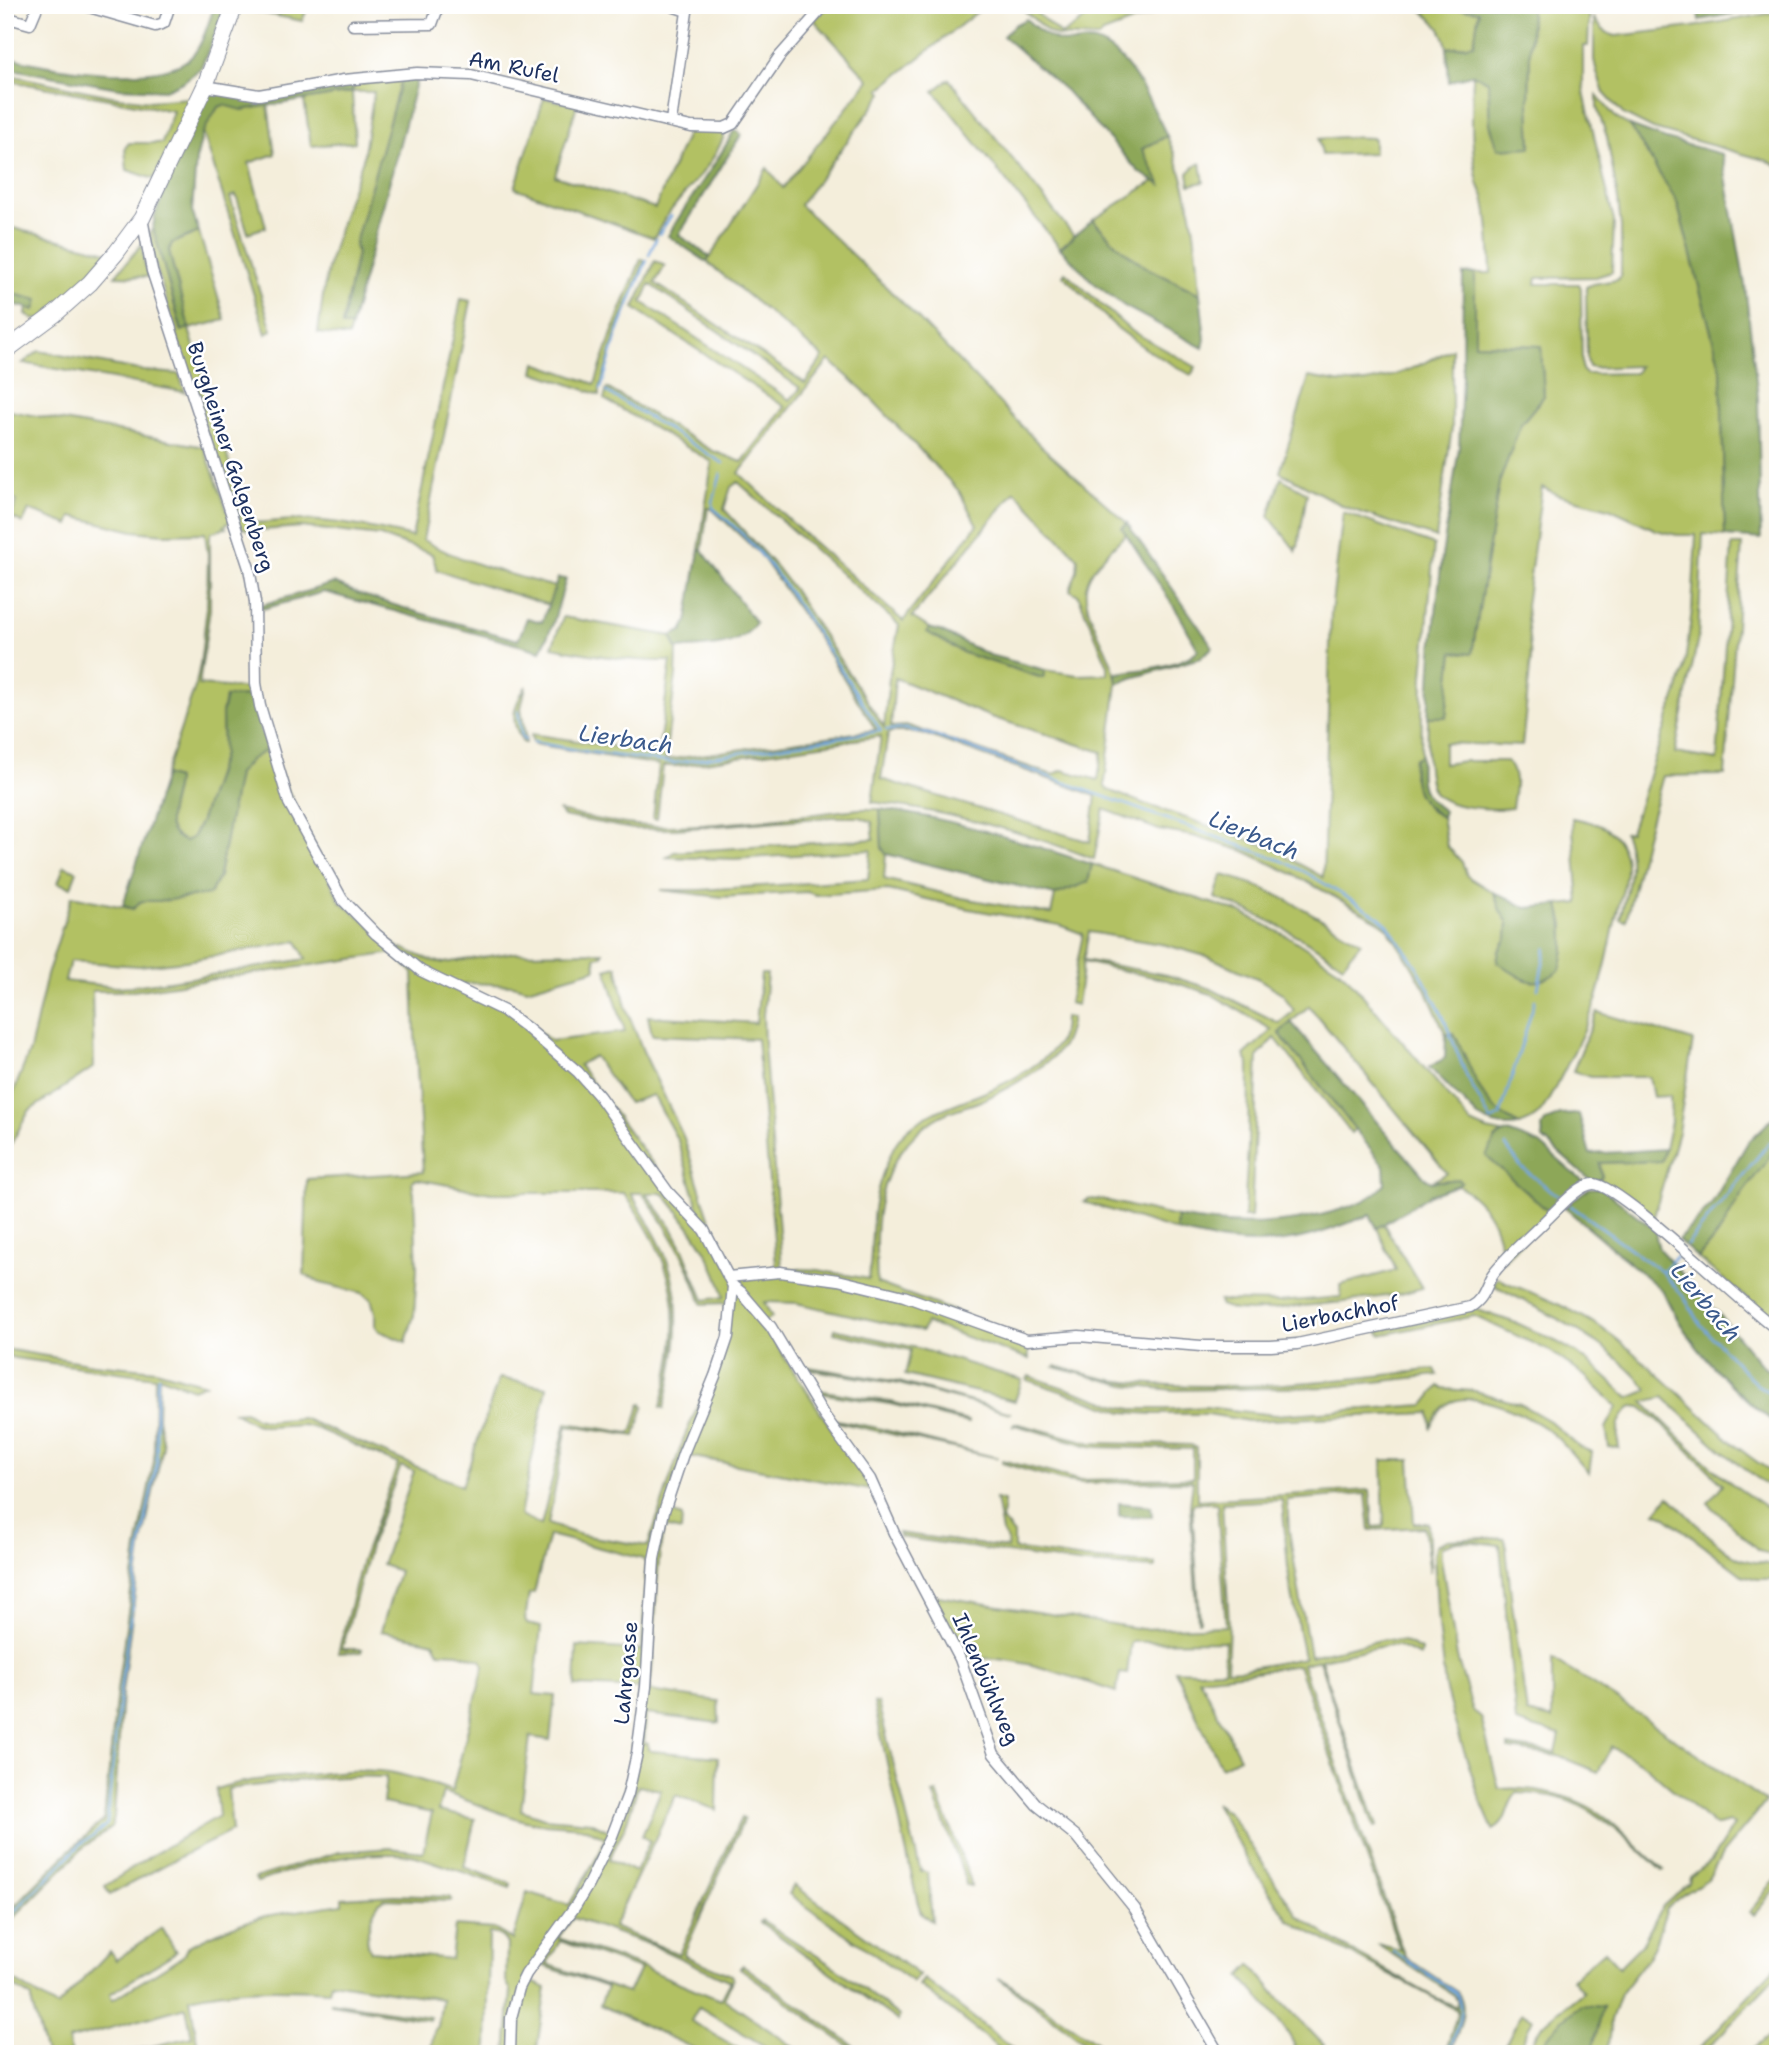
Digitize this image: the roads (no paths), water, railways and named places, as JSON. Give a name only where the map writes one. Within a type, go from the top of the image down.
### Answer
[{"type":"street","points":[[5,17],[30,24],[38,5]]},
{"type":"street","points":[[82,5],[156,26],[164,23],[170,5]]},
{"type":"street","points":[[5,351],[55,314],[90,283],[142,218],[205,86],[235,5]]},
{"type":"street","points":[[353,25],[432,24],[439,5]]},
{"type":"street","points":[[669,5],[688,8],[671,121]]},
{"type":"street","name":"Am Rufel","points":[[205,86],[259,96],[344,80],[418,73],[471,75],[691,127],[724,128],[735,121],[779,57],[825,5]]},
{"type":"street","name":"Burgheimer Galgenberg","points":[[142,218],[156,284],[249,568],[255,602],[256,683],[274,756],[289,803],[342,899],[376,934],[414,966],[435,979],[504,1011],[578,1072],[599,1096],[668,1192],[704,1230],[730,1281]]},
{"type":"street","name":"Lierbachhof","points":[[730,1281],[780,1272],[849,1282],[904,1296],[1027,1340],[1079,1336],[1201,1346],[1297,1344],[1477,1304],[1495,1272],[1573,1194],[1590,1184],[1600,1184],[1634,1208],[1778,1330]]},
{"type":"street","name":"Ihlenbühlweg","points":[[730,1281],[771,1327],[823,1414],[870,1479],[894,1533],[960,1659],[994,1754],[1037,1805],[1076,1836],[1135,1909],[1219,2054]]},
{"type":"street","name":"Lahrgasse","points":[[510,2054],[511,2018],[519,1988],[582,1895],[608,1847],[628,1794],[638,1753],[646,1687],[654,1559],[664,1511],[683,1454],[728,1337],[732,1302],[730,1281]]},
{"type":"street","points":[[732,1302],[746,1298]]},
{"type":"waterway","points":[[659,234],[671,216]]},
{"type":"waterway","points":[[649,255],[656,239]]},
{"type":"waterway","points":[[601,389],[618,332],[647,260]]},
{"type":"waterway","points":[[607,392],[723,463]]},
{"type":"waterway","name":"Lierbach","points":[[533,742],[674,763],[881,731],[782,582],[757,550],[713,508],[721,473]]},
{"type":"waterway","name":"Lierbach","points":[[518,711],[522,738],[525,740]]},
{"type":"waterway","name":"Lierbach","points":[[886,730],[906,729],[933,735],[1283,861],[1379,917],[1388,925],[1419,970],[1443,1016],[1467,1077],[1491,1121],[1500,1116],[1535,1000]]},
{"type":"waterway","points":[[1538,989],[1546,948]]},
{"type":"waterway","points":[[1687,1245],[1768,1144],[1778,1137]]},
{"type":"waterway","name":"Lierbach","points":[[1506,1146],[1522,1168],[1561,1198]]},
{"type":"waterway","name":"Lierbach","points":[[1571,1206],[1662,1272],[1685,1298],[1701,1325],[1756,1384],[1778,1398]]},
{"type":"waterway","points":[[1662,1272],[1680,1252]]},
{"type":"waterway","points":[[5,1921],[83,1842],[107,1824],[120,1691],[140,1548],[157,1462],[158,1376]]},
{"type":"waterway","points":[[1393,1951],[1456,1993],[1460,2015],[1448,2054]]}]
